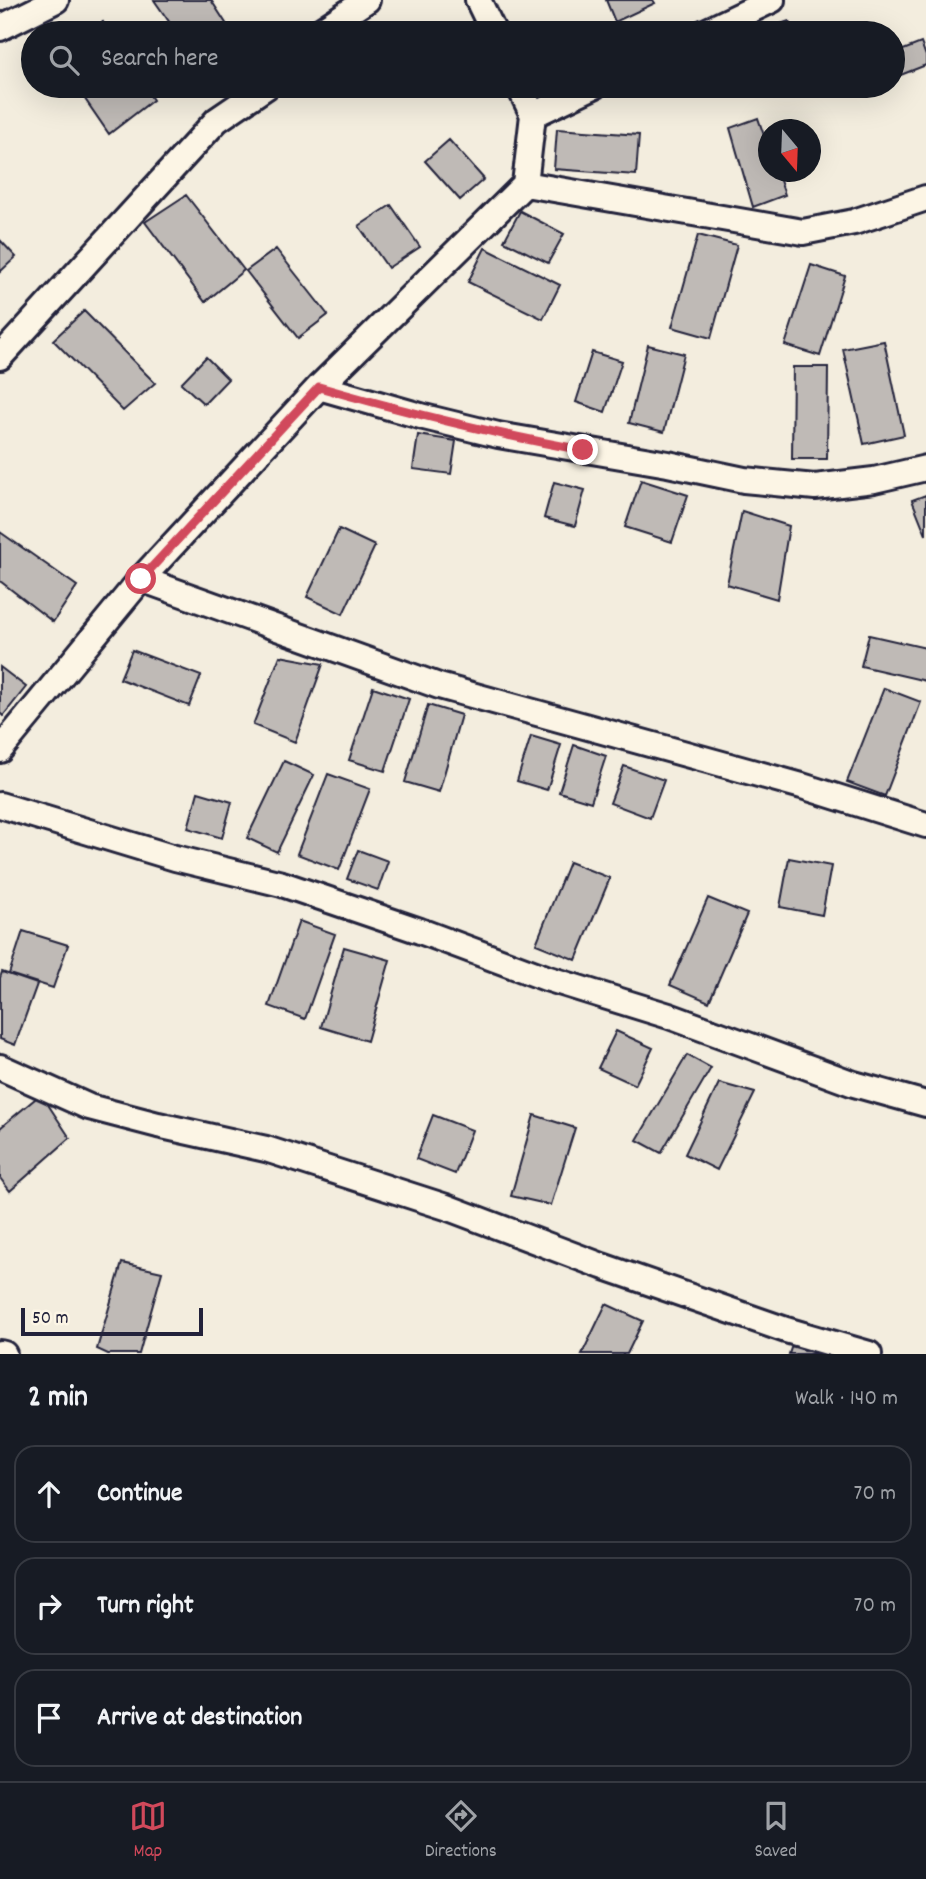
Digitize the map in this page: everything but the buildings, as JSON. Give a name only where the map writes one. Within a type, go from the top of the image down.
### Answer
[{"type":"street","points":[[1,26],[56,0]]},
{"type":"street","points":[[335,21],[367,0]]},
{"type":"street","points":[[478,0],[488,21]]},
{"type":"street","points":[[728,21],[772,0]]},
{"type":"street","points":[[0,357],[217,120],[249,98]]},
{"type":"street","points":[[0,750],[141,579],[319,387],[525,184],[533,115],[525,98]]},
{"type":"street","points":[[533,115],[569,98]]},
{"type":"street","points":[[525,184],[803,232],[854,222],[926,198]]},
{"type":"street","points":[[319,387],[499,435],[744,480],[815,486],[874,480],[926,467]]},
{"type":"street","points":[[141,579],[439,687],[802,786],[926,825]]},
{"type":"street","points":[[0,805],[175,858],[282,884],[546,978],[669,1016],[854,1084],[926,1104]]},
{"type":"street","points":[[0,1068],[89,1107],[266,1149],[446,1207],[602,1266],[786,1330],[869,1354]]},
{"type":"route","points":[[141,579],[319,387],[499,435],[583,450]]}]
